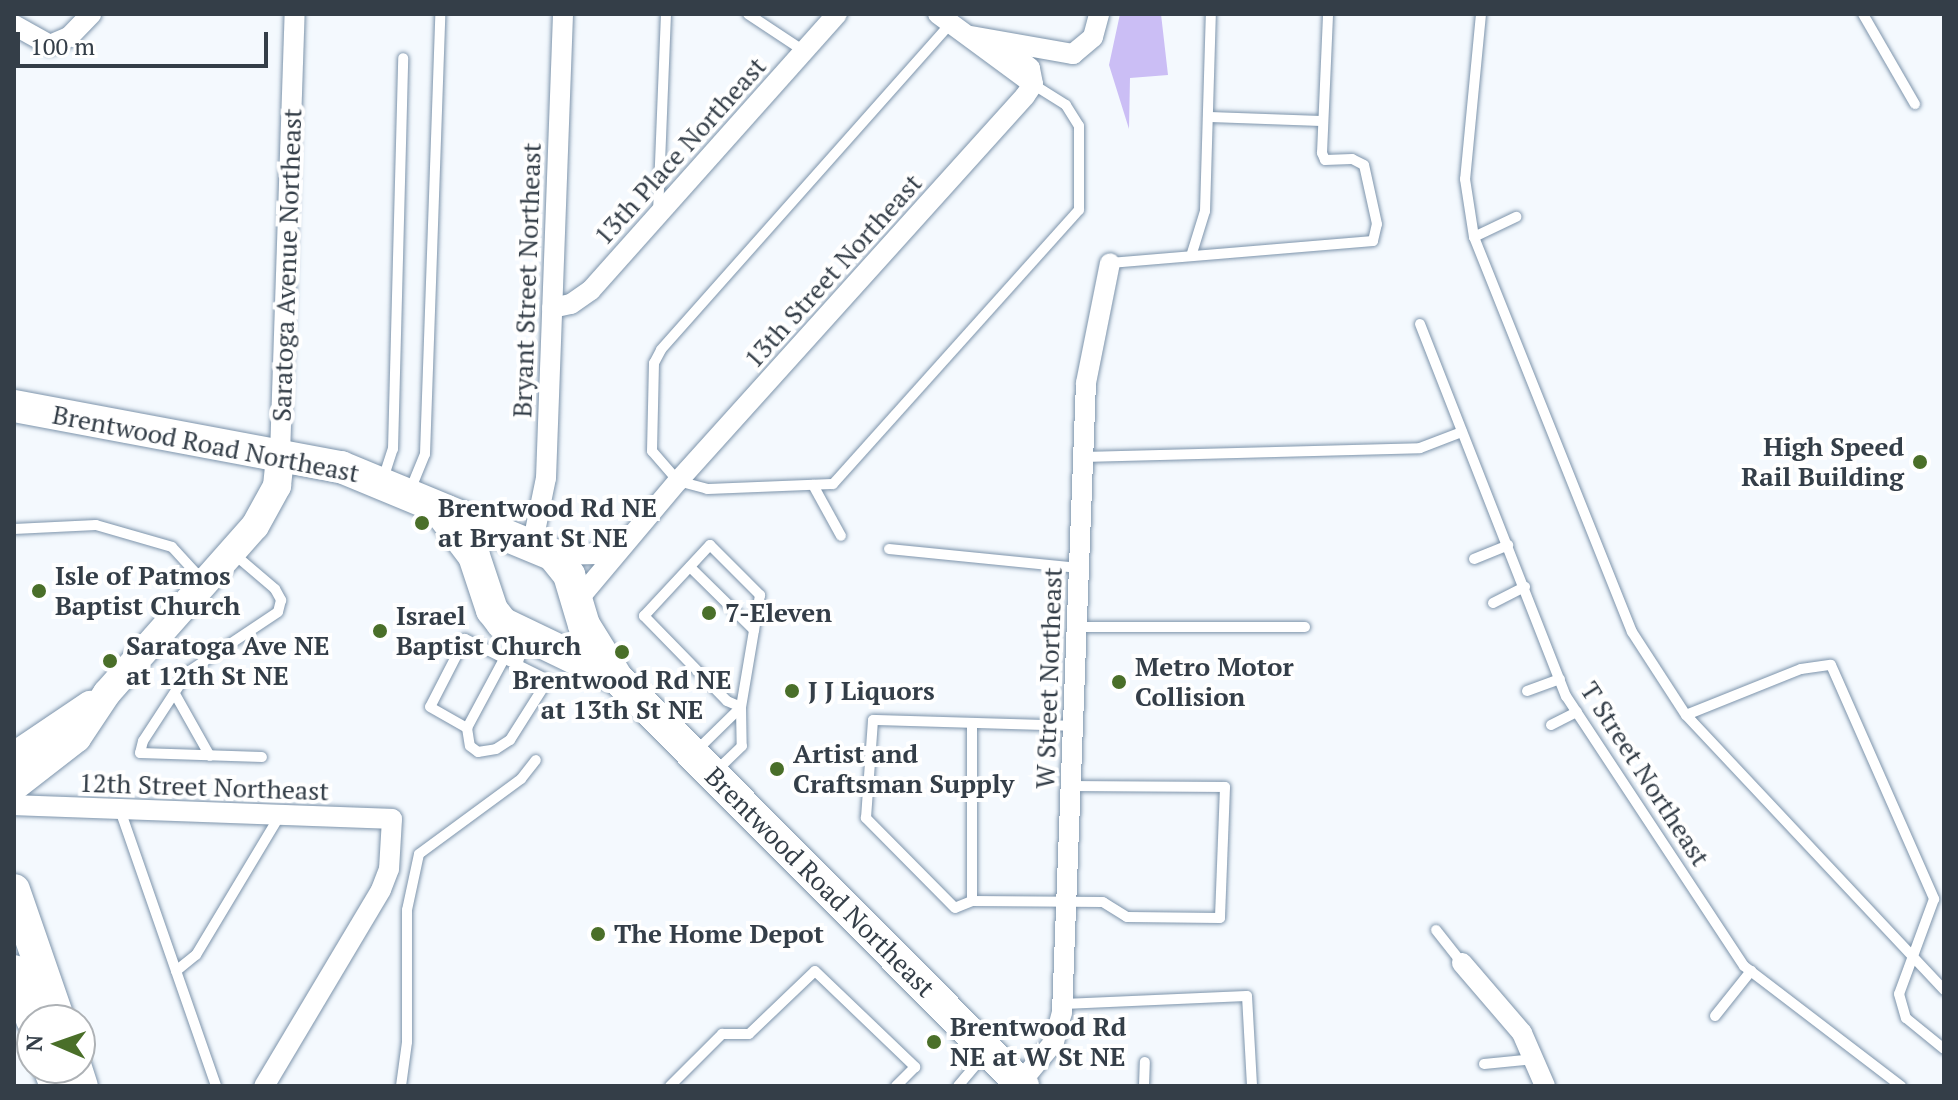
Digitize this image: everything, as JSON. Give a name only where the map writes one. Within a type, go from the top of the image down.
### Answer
[{"type":"main road","name":"Brentwood Road Northeast","points":[[14,406],[280,455],[395,487],[439,510],[532,547]]},
{"type":"main road","name":"Saratoga Avenue Northeast","points":[[14,787],[67,748],[107,693],[232,553],[270,504],[280,455]]},
{"type":"main road","name":"Brentwood Road Northeast","points":[[439,510],[467,546],[483,577]]},
{"type":"main road","points":[[532,547],[569,575],[577,605],[529,647],[495,615],[483,577],[532,547]]},
{"type":"main road","name":"Brentwood Road Northeast","points":[[577,605],[617,678],[1022,1085]]},
{"type":"main road","name":"Brentwood Road Northeast","points":[[529,647],[617,678]]},
{"type":"main road","name":"Saratoga Avenue Northeast","points":[[14,756],[107,693]]},
{"type":"main road","points":[[14,890],[53,1004]]},
{"type":"main road","points":[[14,971],[26,1004]]},
{"type":"street","points":[[14,25],[36,42],[57,44],[91,14]]},
{"type":"street","name":"Saratoga Avenue Northeast","points":[[280,455],[295,14]]},
{"type":"street","name":"Bryant Street Northeast","points":[[532,547],[546,486],[563,14]]},
{"type":"street","name":"13th Place Northeast","points":[[552,308],[586,295],[837,14]]},
{"type":"street","points":[[942,16],[971,36],[1061,55],[1082,49],[1093,37],[1099,14]]},
{"type":"street","points":[[971,36],[975,45],[1033,84]]},
{"type":"street","points":[[996,41],[1023,59],[1033,84]]},
{"type":"street","name":"13th Street Northeast","points":[[577,605],[630,536],[678,481],[1033,84]]},
{"type":"street","name":"W Street Northeast","points":[[1022,1085],[1054,1042],[1063,1004],[1089,355],[1110,263]]},
{"type":"street","name":"13th Street Northeast","points":[[532,547],[602,553],[630,536]]},
{"type":"street","name":"12th Street Northeast","points":[[14,805],[392,819],[389,869],[381,890],[264,1086]]},
{"type":"street","points":[[1462,963],[1522,1033],[1537,1059],[1545,1086]]},
{"type":"lane","points":[[395,487],[425,454],[440,14]]},
{"type":"lane","points":[[658,215],[666,14]]},
{"type":"lane","points":[[748,14],[804,51]]},
{"type":"lane","points":[[1192,253],[1205,211],[1211,14]]},
{"type":"lane","points":[[1110,263],[1192,253],[1373,241],[1377,224],[1364,165],[1352,159],[1325,160],[1323,121],[1328,14]]},
{"type":"lane","points":[[1481,14],[1465,179],[1474,237],[1632,632],[1686,715],[1913,953],[1944,990]]},
{"type":"lane","points":[[1863,14],[1915,104]]},
{"type":"lane","points":[[942,16],[661,350],[654,363],[652,451],[678,481],[707,489],[833,484],[1079,210],[1079,126],[1066,105],[1033,84]]},
{"type":"lane","points":[[395,487],[393,449],[403,58]]},
{"type":"lane","points":[[1208,117],[1323,121]]},
{"type":"lane","points":[[1474,237],[1516,217]]},
{"type":"lane","name":"T Street Northeast","points":[[1420,324],[1560,679],[1577,712],[1751,971],[1901,1086]]},
{"type":"lane","points":[[1083,457],[1420,448],[1462,432]]},
{"type":"lane","points":[[813,485],[841,536]]},
{"type":"lane","points":[[14,529],[96,525],[172,547],[205,584]]},
{"type":"lane","points":[[704,764],[742,746],[741,707],[760,595],[710,545],[644,616],[727,701],[741,707]]},
{"type":"lane","points":[[1474,559],[1508,545]]},
{"type":"lane","points":[[889,549],[1079,568]]},
{"type":"lane","points":[[232,553],[275,589],[281,600],[278,612],[188,672],[143,741],[140,753],[262,757]]},
{"type":"lane","points":[[690,567],[754,630]]},
{"type":"lane","points":[[1493,603],[1525,587]]},
{"type":"lane","points":[[1077,627],[1305,627]]},
{"type":"lane","points":[[467,728],[430,707],[465,639],[504,659]]},
{"type":"lane","points":[[529,647],[548,680],[510,740],[496,749],[478,752],[466,740],[467,728],[504,659],[529,647]]},
{"type":"lane","points":[[1686,715],[1801,669],[1831,665],[1934,899],[1899,994],[1906,1018],[1944,1049]]},
{"type":"lane","points":[[1527,691],[1560,679]]},
{"type":"lane","points":[[175,694],[210,756]]},
{"type":"lane","points":[[704,764],[741,707]]},
{"type":"lane","points":[[1551,725],[1577,712]]},
{"type":"lane","points":[[1071,786],[1225,787],[1220,918],[1127,917],[1103,902],[972,901],[955,908],[866,818],[873,720],[1073,726]]},
{"type":"lane","points":[[972,724],[972,901]]},
{"type":"lane","points":[[401,1086],[407,1042],[407,910],[419,854],[521,779],[536,760]]},
{"type":"lane","points":[[120,810],[216,1086]]},
{"type":"lane","points":[[176,971],[196,955],[280,815]]},
{"type":"lane","points":[[1436,930],[1462,963]]},
{"type":"lane","points":[[670,1086],[722,1034],[749,1034],[815,971],[915,1067],[896,1086]]},
{"type":"lane","points":[[1715,1016],[1751,971]]},
{"type":"lane","points":[[1063,1004],[1247,996],[1252,1086]]},
{"type":"lane","points":[[958,1086],[988,1051]]},
{"type":"lane","points":[[1484,1064],[1537,1059]]},
{"type":"lane","points":[[1144,1086],[1145,1062]]},
{"type":"shaded area","points":[[1120,14],[1161,14],[1168,75],[1130,78],[1129,129],[1109,65]]},
{"type":"place","name":"High Speed Rail Building","points":[[1920,462]]},
{"type":"place","name":"Brentwood Rd NE at Bryant St NE","points":[[422,523]]},
{"type":"place","name":"Isle of Patmos Baptist Church","points":[[39,591]]},
{"type":"place","name":"7-Eleven","points":[[709,613]]},
{"type":"place","name":"Israel Baptist Church","points":[[380,631]]},
{"type":"place","name":"Brentwood Rd NE at 13th St NE","points":[[622,652]]},
{"type":"place","name":"Saratoga Ave NE at 12th St NE","points":[[110,661]]},
{"type":"place","name":"Metro Motor Collision","points":[[1119,682]]},
{"type":"place","name":"J J Liquors","points":[[792,691]]},
{"type":"place","name":"Artist and Craftsman Supply","points":[[777,769]]},
{"type":"place","name":"The Home Depot","points":[[598,934]]},
{"type":"place","name":"Brentwood Rd NE at W St NE","points":[[934,1042]]}]
